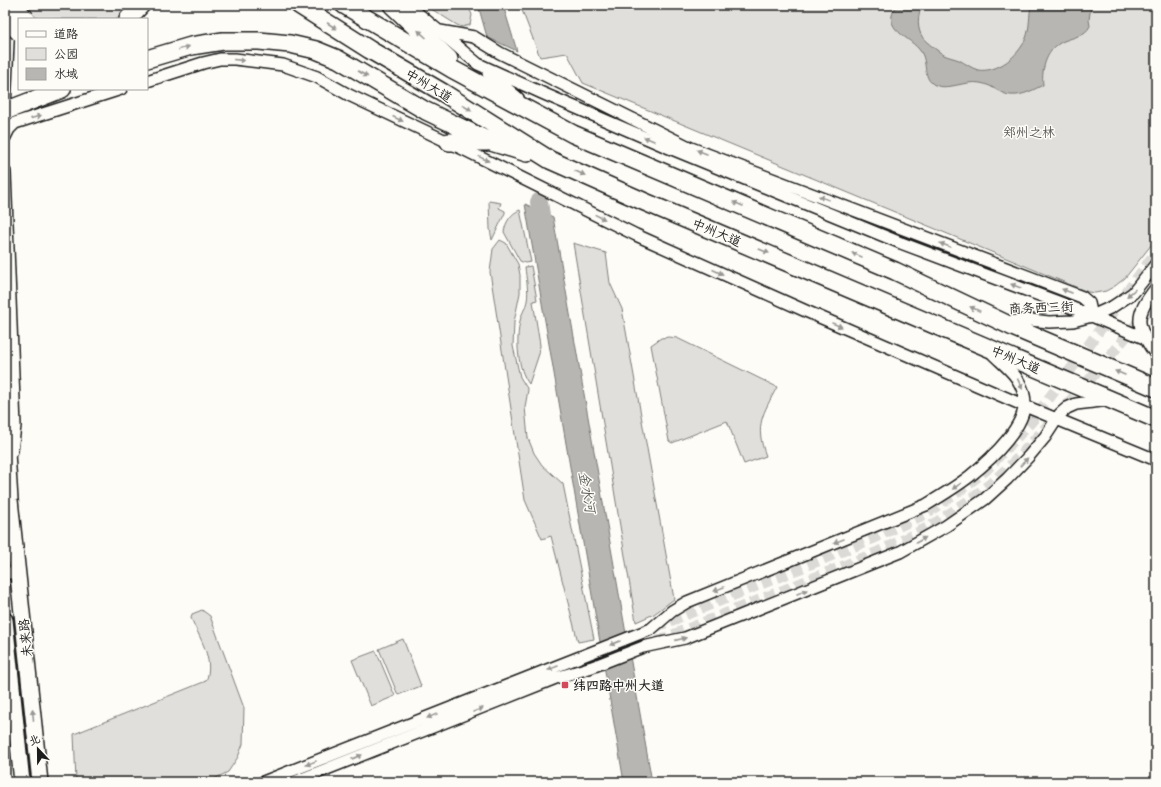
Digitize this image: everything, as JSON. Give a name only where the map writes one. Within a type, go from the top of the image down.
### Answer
[{"type":"highway","points":[[12,5],[25,18]]},
{"type":"highway","points":[[129,18],[141,5]]},
{"type":"highway","name":"中州大道","points":[[299,5],[550,160],[645,202],[985,345],[1156,419]]},
{"type":"highway","name":"中州大道","points":[[344,5],[476,70],[537,114],[573,134],[895,271],[1003,322],[1156,388]]},
{"type":"highway","points":[[392,5],[476,70]]},
{"type":"highway","points":[[5,19],[18,31]]},
{"type":"highway","points":[[148,59],[191,46],[223,41],[259,41],[290,44],[316,50],[338,59],[426,111],[491,142],[550,160]]},
{"type":"highway","points":[[5,111],[60,90]]},
{"type":"highway","points":[[449,142],[491,142]]},
{"type":"main road","name":"未来路","points":[[5,421],[11,573],[40,782]]},
{"type":"main road","name":"未来路","points":[[5,620],[22,782]]},
{"type":"street","points":[[5,111],[9,27],[12,5]]},
{"type":"street","points":[[409,5],[439,30],[476,70],[542,93],[667,148],[894,240],[1063,304],[1151,341]]},
{"type":"street","points":[[439,30],[474,37],[500,53],[691,148],[1082,297],[1089,303],[1092,316]]},
{"type":"street","points":[[148,81],[220,59],[235,59],[283,65],[317,77],[349,96],[449,142],[636,235],[800,309],[1025,406],[1156,460]]},
{"type":"street","points":[[5,137],[15,123],[118,90]]},
{"type":"street","points":[[5,172],[15,426],[8,478]]},
{"type":"street","name":"商务西三街","points":[[1003,322],[1030,320],[1049,322],[1073,321],[1092,316],[1112,307],[1133,293],[1156,264]]},
{"type":"street","points":[[1156,288],[1145,302],[1139,316],[1140,325],[1151,341],[1156,355]]},
{"type":"street","points":[[263,782],[642,633],[651,629],[687,602],[926,505],[948,492],[970,476],[991,457],[1011,434],[1020,420],[1025,406],[1023,392],[1017,377],[985,345]]},
{"type":"street","points":[[294,782],[556,678],[592,667],[643,647],[686,638],[900,552],[946,526],[985,499],[1029,456],[1045,437],[1056,419],[1067,408],[1076,404],[1112,400]]},
{"type":"green space","points":[[22,5],[135,5],[117,18],[37,18]]},
{"type":"green space","points":[[425,5],[468,5],[472,15],[470,25],[462,27],[457,25]]},
{"type":"green space","name":"郑州之林","points":[[520,5],[1156,5],[1156,239],[1125,278],[1115,286],[1106,291],[1095,293],[1088,292],[583,83],[567,53],[540,57]]},
{"type":"green space","points":[[489,201],[501,203],[499,208],[505,211],[492,240],[490,229]]},
{"type":"green space","points":[[520,210],[531,262],[525,263],[520,261],[504,232],[509,219],[514,213]]},
{"type":"green space","points":[[500,240],[506,243],[518,264],[520,275],[520,293],[514,322],[513,346],[520,377],[528,390],[525,407],[528,438],[534,453],[542,465],[563,484],[594,639],[578,642],[551,536],[542,539],[525,500],[490,272],[493,249]]},
{"type":"green space","points":[[573,243],[606,253],[610,283],[622,309],[674,599],[654,614],[636,622]]},
{"type":"green space","points":[[531,266],[537,300],[533,301],[540,345],[539,354],[529,384],[522,370],[518,354],[518,337],[521,318],[528,297],[525,267]]},
{"type":"green space","points":[[661,338],[677,338],[777,387],[762,420],[762,445],[766,456],[744,464],[727,421],[672,443],[669,441],[651,345]]},
{"type":"green space","points":[[202,610],[210,616],[244,708],[243,744],[238,757],[228,772],[208,782],[76,782],[74,734],[206,681],[209,665],[202,641],[191,618],[192,614]]},
{"type":"green space","points":[[403,639],[421,686],[398,695],[379,649]]},
{"type":"green space","points":[[376,651],[395,696],[371,706],[352,660]]},
{"type":"water","points":[[478,5],[503,5],[517,51],[487,37]]},
{"type":"water","points":[[897,5],[922,5],[918,22],[919,30],[923,38],[944,55],[959,60],[978,70],[993,69],[1000,66],[1013,57],[1023,45],[1029,26],[1031,5],[1091,5],[1089,20],[1090,26],[1082,34],[1064,41],[1053,48],[1044,65],[1043,85],[1024,94],[1011,95],[1002,93],[985,84],[975,82],[940,87],[931,82],[928,79],[921,52],[894,27],[892,14]]},
{"type":"water","points":[[525,204],[553,217],[652,782],[624,782]]},
{"type":"waterway","name":"金水河","points":[[539,202],[544,235]]},
{"type":"tunnel","points":[[655,627],[872,539],[925,514],[959,491],[986,470],[1032,421],[1156,252]]},
{"type":"tunnel","points":[[658,641],[878,552],[931,526],[967,502],[994,481],[1018,458],[1092,377],[1156,301]]},
{"type":"place","name":"纬四路中州大道","points":[[565,685]]}]
